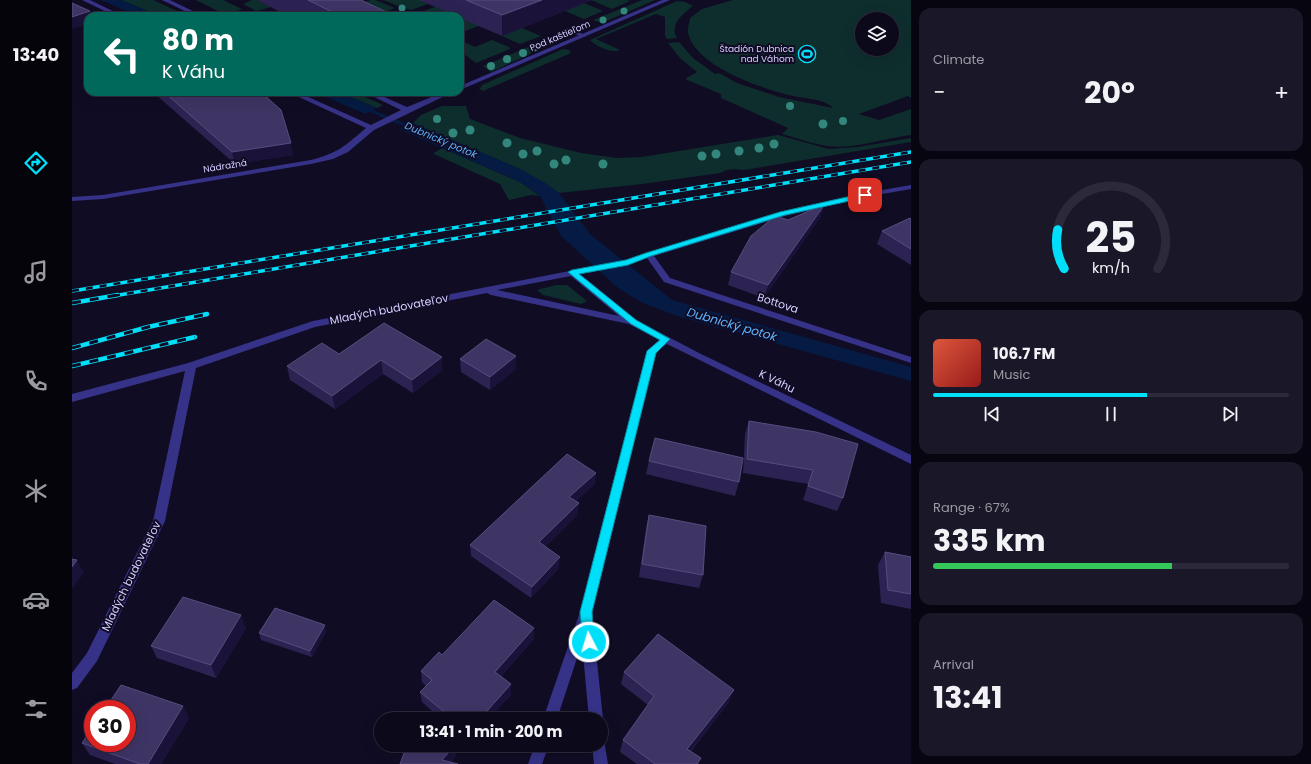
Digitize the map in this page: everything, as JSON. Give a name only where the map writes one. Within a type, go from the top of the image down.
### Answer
[{"type":"street","points":[[84,0],[111,12]]},
{"type":"street","points":[[164,0],[191,12]]},
{"type":"street","name":"Pod kaštieľom","points":[[464,86],[667,0]]},
{"type":"street","points":[[568,29],[584,36]]},
{"type":"street","points":[[300,96],[371,128],[407,110],[440,96]]},
{"type":"street","points":[[376,96],[407,110]]},
{"type":"street","name":"Nádražná","points":[[72,199],[103,197],[311,162],[330,157],[345,150],[371,128]]},
{"type":"street","name":"Mladých budovateľov","points":[[72,398],[191,366],[313,324],[628,262],[783,214],[865,195],[911,187]]},
{"type":"street","name":"Bottova","points":[[649,255],[667,280],[911,360]]},
{"type":"street","points":[[572,272],[634,322]]},
{"type":"street","points":[[486,291],[634,322]]},
{"type":"street","name":"K Váhu","points":[[634,322],[911,460]]},
{"type":"street","points":[[552,712],[586,612],[652,351],[666,339]]},
{"type":"street","name":"Mladých budovateľov","points":[[72,684],[92,657],[159,521],[191,366]]},
{"type":"street","points":[[586,612],[595,712]]},
{"type":"street","points":[[535,764],[539,752]]},
{"type":"street","points":[[600,752],[601,764]]},
{"type":"green space","points":[[121,0],[153,0],[179,12],[150,12]]},
{"type":"green space","points":[[196,0],[223,0],[242,9],[234,12],[215,12],[218,11]]},
{"type":"green space","points":[[252,0],[257,0],[271,7],[256,11],[243,4]]},
{"type":"green space","points":[[371,0],[375,0],[395,8],[384,12],[338,12]]},
{"type":"green space","points":[[383,0],[433,0],[436,1],[411,10]]},
{"type":"green space","points":[[452,0],[547,0],[464,31],[464,12],[423,12]]},
{"type":"green space","points":[[591,0],[626,0],[630,1],[612,9]]},
{"type":"green space","points":[[642,0],[655,0],[602,23],[593,20]]},
{"type":"green space","name":"Štadión Dubnica nad Váhom","points":[[733,0],[911,0],[911,98],[908,96],[859,114],[879,120],[911,109],[911,135],[837,147],[816,144],[782,134],[788,128],[721,98],[721,94],[685,79],[697,72],[680,58],[668,43],[679,42],[693,58],[715,74],[719,73],[737,83],[779,97],[833,108],[824,102],[814,99],[793,96],[765,88],[732,75],[717,66],[704,56],[694,45],[688,33],[690,18],[702,9]]},
{"type":"green space","points":[[677,1],[685,2],[693,6],[681,16],[676,24],[675,33],[677,38],[667,39],[665,35],[665,17],[656,14],[596,39],[620,50],[608,50],[596,45],[590,40]]},
{"type":"green space","points":[[584,3],[603,11],[584,19],[565,11]]},
{"type":"green space","points":[[522,28],[541,36],[520,44],[502,36]]},
{"type":"green space","points":[[566,33],[571,35],[491,72],[483,66],[557,35]]},
{"type":"green space","points":[[492,40],[509,47],[510,49],[476,63],[464,54],[464,42],[475,47]]},
{"type":"green space","points":[[563,49],[569,50],[571,53],[483,91],[480,89],[482,85]]},
{"type":"green space","points":[[348,96],[363,96],[383,105],[377,108]]},
{"type":"green space","points":[[442,106],[466,106],[470,119],[520,138],[581,153],[617,158],[642,157],[778,135],[829,149],[858,147],[911,138],[911,142],[744,170],[735,169],[720,173],[642,184],[559,193],[522,170],[413,123],[421,115]]},
{"type":"green space","points":[[442,148],[520,182],[540,196],[531,195],[509,200],[500,184],[434,154]]},
{"type":"green space","points":[[556,285],[567,285],[587,301],[581,304],[543,295],[537,290]]},
{"type":"water","points":[[101,0],[121,0],[150,12],[129,12]]},
{"type":"water","points":[[324,96],[348,96],[377,108],[365,114]]},
{"type":"water","points":[[413,123],[522,170],[544,182],[559,193],[590,234],[672,300],[911,367],[911,381],[677,316],[643,303],[618,288],[561,236],[540,196],[520,182],[399,129]]},
{"type":"building","points":[[308,0],[361,0],[386,12],[332,12]]},
{"type":"building","points":[[466,0],[542,0],[502,15]]},
{"type":"building","points":[[72,3],[90,11],[84,12],[72,17]]},
{"type":"building","points":[[169,96],[265,96],[281,110],[291,143],[232,152]]},
{"type":"building","points":[[825,204],[768,285],[731,272],[751,236],[775,216],[788,220]]},
{"type":"building","points":[[910,218],[911,219],[911,249],[882,231]]},
{"type":"building","points":[[384,323],[442,357],[412,380],[381,360],[332,396],[287,366],[322,343],[339,354]]},
{"type":"building","points":[[486,339],[516,356],[490,377],[460,359]]},
{"type":"building","points":[[749,421],[816,432],[858,444],[843,498],[808,486],[813,470],[747,459]]},
{"type":"building","points":[[655,438],[743,458],[739,482],[649,461]]},
{"type":"building","points":[[567,454],[596,473],[569,497],[579,503],[539,542],[560,557],[532,587],[470,545]]},
{"type":"building","points":[[649,515],[706,526],[703,575],[642,564]]},
{"type":"building","points":[[885,552],[911,557],[911,594],[888,590]]},
{"type":"building","points":[[72,559],[77,560],[72,567]]},
{"type":"building","points":[[183,597],[241,615],[211,665],[151,646]]},
{"type":"building","points":[[494,600],[534,628],[495,672],[511,684],[486,712],[444,712],[420,692],[432,680],[421,671],[439,652],[442,655]]},
{"type":"building","points":[[275,608],[325,625],[310,651],[259,633]]},
{"type":"building","points":[[658,634],[734,690],[687,749],[701,758],[697,764],[655,764],[623,740],[654,696],[624,672]]},
{"type":"building","points":[[121,685],[183,706],[148,764],[140,764],[107,752],[136,752],[136,700],[111,700]]},
{"type":"building","points":[[404,752],[449,752],[442,760],[458,764],[400,764]]},
{"type":"waterway","name":"Dubnický potok","points":[[360,106],[417,130]]},
{"type":"railway","points":[[72,291],[911,152]]},
{"type":"railway","points":[[113,296],[911,162]]},
{"type":"railway","points":[[72,303],[118,295]]},
{"type":"railway","points":[[72,348],[148,327],[207,314]]},
{"type":"railway","points":[[72,366],[195,337]]},
{"type":"place","name":"Štadión Dubnica nad Váhom","points":[[807,54]]},
{"type":"route","points":[[589,642],[586,612],[652,351],[666,339],[634,322],[572,272],[628,262],[783,214],[865,195]]}]
